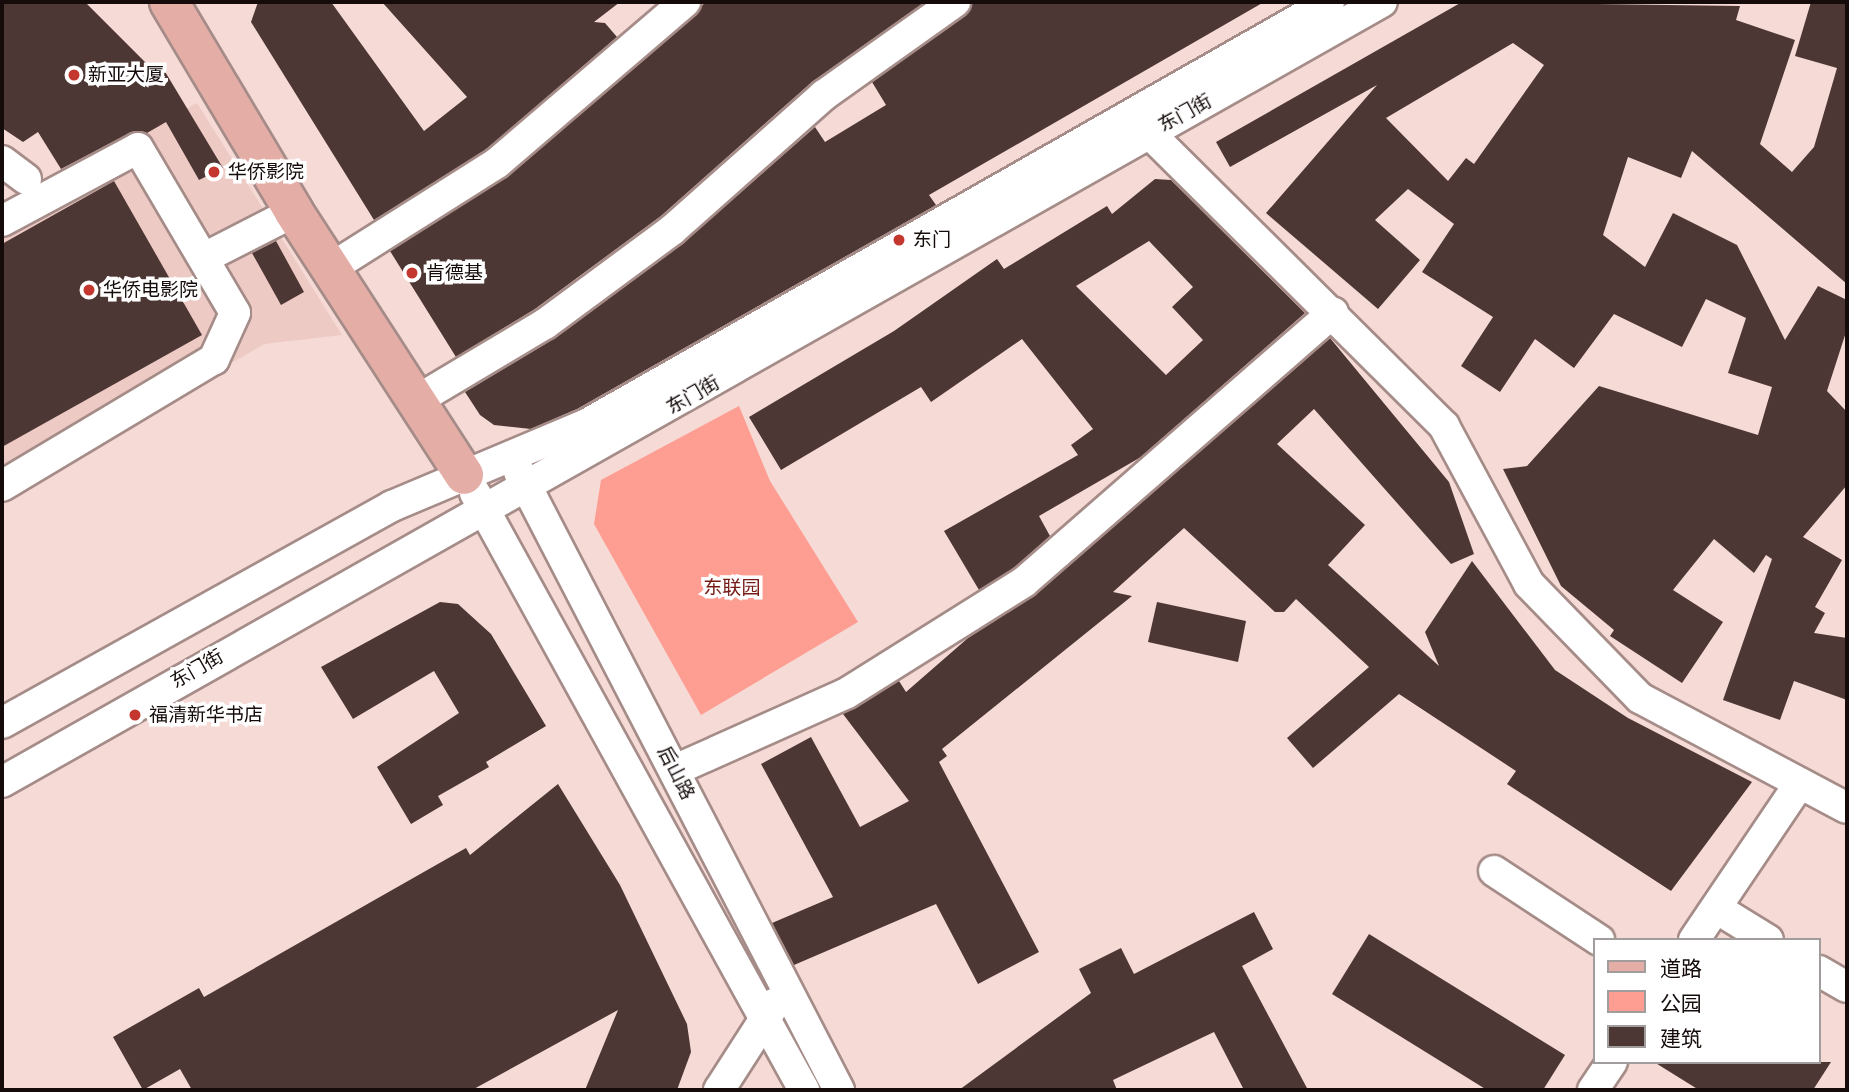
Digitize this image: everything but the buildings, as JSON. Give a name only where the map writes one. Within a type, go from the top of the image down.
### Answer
[{"type":"main road","points":[[179,5],[294,212],[414,402],[464,475]]},
{"type":"street","points":[[331,268],[498,163],[685,2]]},
{"type":"street","points":[[414,402],[598,285],[672,230],[824,95],[955,2]]},
{"type":"street","name":"东门街","points":[[2,782],[484,509],[528,489],[1142,125],[1329,2]]},
{"type":"street","name":"东门街","points":[[4,718],[392,506],[585,425],[1142,125],[1382,2]]},
{"type":"street","points":[[1142,125],[1334,312],[1444,426],[1530,584],[1640,698],[1847,808]]},
{"type":"street","points":[[2,221],[138,148],[206,257],[235,313],[214,359],[2,486]]},
{"type":"street","points":[[2,161],[26,179]]},
{"type":"street","points":[[206,257],[294,212]]},
{"type":"street","points":[[675,770],[847,694],[1024,582],[1334,312]]},
{"type":"street","name":"后山路","points":[[512,457],[839,1090]]},
{"type":"street","name":"后山路","points":[[464,475],[764,1012],[804,1090]]},
{"type":"street","points":[[1695,938],[1800,783]]},
{"type":"street","points":[[1494,871],[1595,938]]},
{"type":"street","points":[[1716,908],[1765,938]]},
{"type":"street","points":[[1821,972],[1847,988]]},
{"type":"street","points":[[719,1090],[764,1012],[788,992]]},
{"type":"street","points":[[1593,1090],[1611,1064]]},
{"type":"shaded area","points":[[197,103],[342,335],[264,344],[2,498],[2,205]]},
{"type":"green space","name":"东联园","points":[[739,406],[770,481],[858,622],[701,715],[594,524],[601,480]]},
{"type":"place","name":"新亚大厦","points":[[74,75]]},
{"type":"place","name":"华侨影院","points":[[214,172]]},
{"type":"place","name":"东门","points":[[899,240]]},
{"type":"place","name":"肯德基","points":[[412,273]]},
{"type":"place","name":"华侨电影院","points":[[89,290]]},
{"type":"place","name":"福清新华书店","points":[[135,715]]}]
